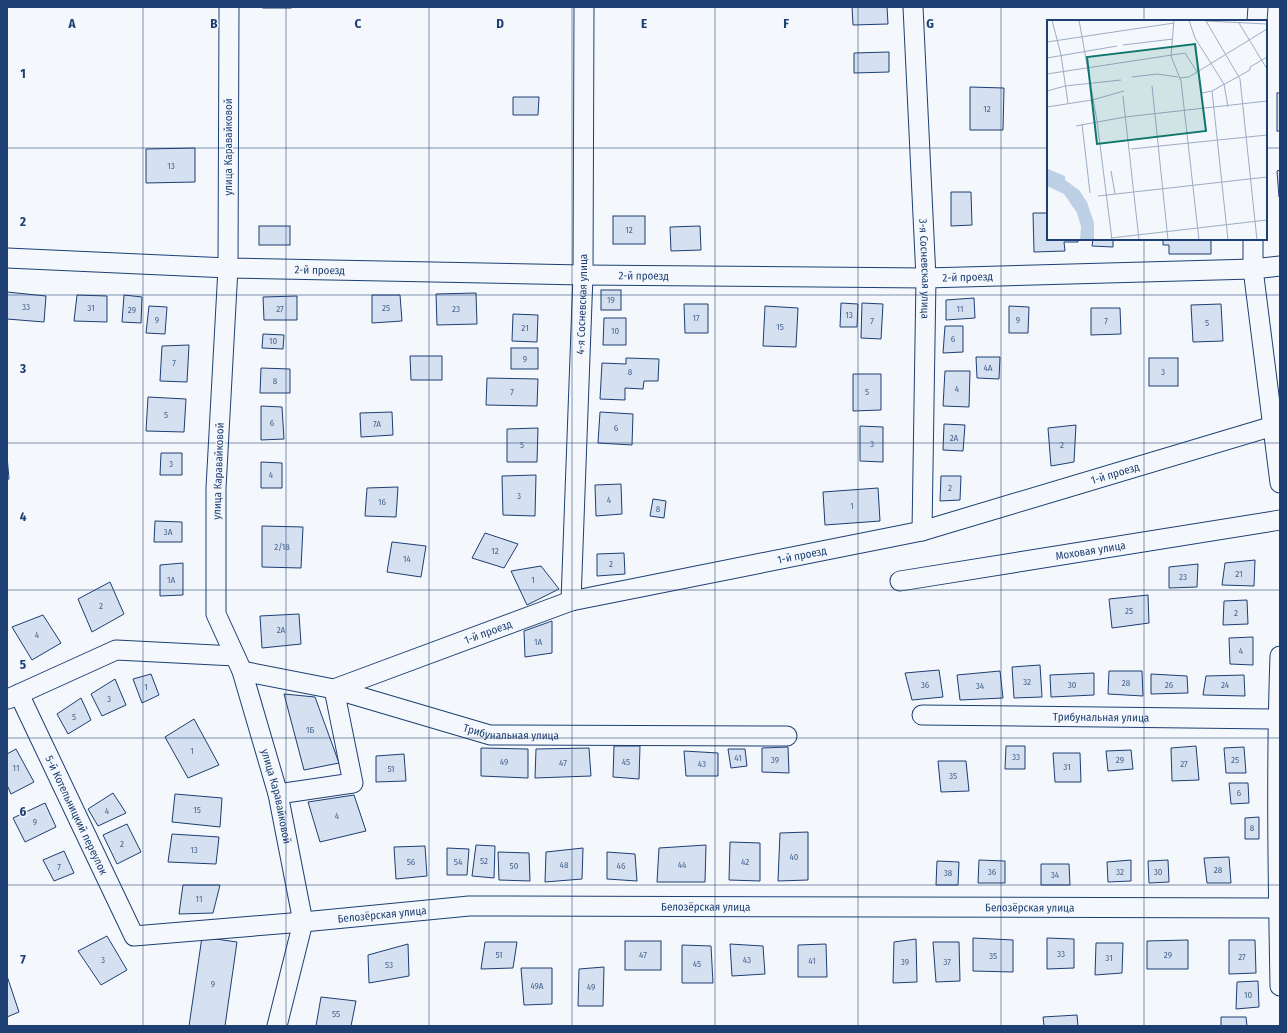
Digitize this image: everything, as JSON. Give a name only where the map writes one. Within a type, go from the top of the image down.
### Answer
[{"type":"street","name":"улица Каравайковой","points":[[229,7],[228,268],[216,488],[216,614],[238,663],[278,794],[303,922]]},
{"type":"street","name":"4-я Сосневская улица","points":[[571,601],[583,275],[584,7]]},
{"type":"street","name":"3-я Сосневская улица","points":[[913,7],[926,278],[922,530]]},
{"type":"street","points":[[1257,20],[1258,7]]},
{"type":"street","points":[[1253,240],[1253,269],[1280,483]]},
{"type":"street","name":"2-й проезд","points":[[7,258],[228,268],[583,275],[926,278],[1253,269],[1280,266]]},
{"type":"street","name":"1-й проезд","points":[[334,689],[571,601],[922,530],[1273,426]]},
{"type":"street","name":"Моховая улица","points":[[900,581],[1280,520]]},
{"type":"street","name":"Трибунальная улица","points":[[13,697],[116,650],[238,663],[334,689],[490,735],[787,736]]},
{"type":"street","points":[[1280,656],[1280,986]]},
{"type":"street","points":[[278,794],[352,783],[334,689]]},
{"type":"street","name":"5-й Котельницкий переулок","points":[[13,697],[134,936]]},
{"type":"street","name":"Трибунальная улица","points":[[922,715],[1279,719]]},
{"type":"street","name":"Белозёрская улица","points":[[134,936],[469,906],[1279,908]]},
{"type":"street","points":[[278,1026],[303,922]]},
{"type":"building","points":[[291,7],[291,8],[263,8]]},
{"type":"building","points":[[852,7],[887,7],[888,24],[853,25]]},
{"type":"building","points":[[889,52],[889,72],[854,73],[854,53]]},
{"type":"building","points":[[970,87],[1004,88],[1003,130],[970,130]]},
{"type":"building","points":[[1277,93],[1280,93],[1280,131],[1277,131]]},
{"type":"building","points":[[513,97],[539,97],[538,115],[513,115]]},
{"type":"building","points":[[195,148],[195,182],[146,183],[146,149]]},
{"type":"building","points":[[1280,170],[1280,197],[1279,197],[1277,171]]},
{"type":"building","points":[[951,192],[971,192],[972,225],[951,226]]},
{"type":"building","points":[[1033,213],[1047,213],[1047,240],[1078,240],[1078,242],[1064,242],[1065,251],[1034,252]]},
{"type":"building","points":[[613,216],[645,216],[645,244],[613,244]]},
{"type":"building","points":[[259,226],[290,226],[290,245],[259,245]]},
{"type":"building","points":[[700,226],[701,250],[671,251],[670,227]]},
{"type":"building","points":[[1093,240],[1113,240],[1113,247],[1092,246]]},
{"type":"building","points":[[1163,240],[1211,240],[1211,254],[1169,254],[1169,245],[1163,245]]},
{"type":"building","points":[[601,290],[621,290],[621,310],[601,310]]},
{"type":"building","points":[[7,292],[46,296],[44,322],[7,319]]},
{"type":"building","points":[[476,293],[477,324],[437,325],[436,294]]},
{"type":"building","points":[[77,295],[107,296],[107,322],[74,321]]},
{"type":"building","points":[[124,295],[142,297],[141,323],[122,322]]},
{"type":"building","points":[[372,295],[400,295],[402,321],[372,323]]},
{"type":"building","points":[[297,296],[297,320],[264,320],[263,297]]},
{"type":"building","points":[[974,298],[975,318],[946,320],[946,300]]},
{"type":"building","points":[[841,303],[858,304],[857,327],[840,327]]},
{"type":"building","points":[[862,303],[883,304],[881,339],[861,338]]},
{"type":"building","points":[[684,304],[708,304],[708,333],[685,333]]},
{"type":"building","points":[[1221,304],[1223,341],[1193,342],[1191,305]]},
{"type":"building","points":[[149,306],[167,307],[165,334],[146,333]]},
{"type":"building","points":[[765,306],[798,308],[796,347],[763,346]]},
{"type":"building","points":[[1009,306],[1029,307],[1028,333],[1009,333]]},
{"type":"building","points":[[1091,308],[1120,308],[1121,334],[1091,335]]},
{"type":"building","points":[[513,314],[538,315],[537,342],[512,341]]},
{"type":"building","points":[[604,318],[626,318],[626,345],[603,345]]},
{"type":"building","points":[[945,326],[963,326],[963,352],[943,353]]},
{"type":"building","points":[[263,334],[284,335],[283,349],[262,348]]},
{"type":"building","points":[[189,345],[187,382],[160,381],[162,346]]},
{"type":"building","points":[[511,348],[538,348],[538,369],[511,369]]},
{"type":"building","points":[[410,356],[442,356],[442,380],[411,380]]},
{"type":"building","points":[[976,357],[1000,357],[999,379],[977,378]]},
{"type":"building","points":[[626,358],[659,359],[658,381],[644,381],[643,389],[625,388],[625,400],[600,399],[602,363],[626,364]]},
{"type":"building","points":[[1149,358],[1178,358],[1178,386],[1149,386]]},
{"type":"building","points":[[261,368],[290,369],[290,393],[260,393]]},
{"type":"building","points":[[945,371],[970,371],[969,407],[943,406]]},
{"type":"building","points":[[853,374],[881,374],[881,410],[853,411]]},
{"type":"building","points":[[487,378],[538,379],[537,406],[486,405]]},
{"type":"building","points":[[148,397],[186,399],[184,432],[146,431]]},
{"type":"building","points":[[261,406],[282,407],[284,439],[261,440]]},
{"type":"building","points":[[392,412],[393,435],[361,437],[360,413]]},
{"type":"building","points":[[600,412],[633,414],[632,445],[598,443]]},
{"type":"building","points":[[944,424],[965,425],[963,451],[943,450]]},
{"type":"building","points":[[1076,425],[1074,462],[1051,466],[1048,428]]},
{"type":"building","points":[[860,426],[883,427],[883,462],[860,461]]},
{"type":"building","points":[[538,428],[537,462],[507,462],[507,429]]},
{"type":"building","points":[[161,453],[182,453],[182,475],[160,475]]},
{"type":"building","points":[[7,456],[9,479],[7,480]]},
{"type":"building","points":[[261,462],[282,463],[282,488],[261,488]]},
{"type":"building","points":[[536,475],[535,516],[503,515],[502,476]]},
{"type":"building","points":[[941,476],[961,476],[960,500],[940,501]]},
{"type":"building","points":[[621,484],[622,514],[596,516],[595,485]]},
{"type":"building","points":[[398,487],[396,517],[365,516],[367,488]]},
{"type":"building","points":[[878,488],[880,521],[825,525],[823,492]]},
{"type":"building","points":[[653,499],[666,501],[664,518],[650,516]]},
{"type":"building","points":[[155,521],[182,522],[182,542],[154,542]]},
{"type":"building","points":[[262,526],[303,527],[301,568],[262,567]]},
{"type":"building","points":[[485,533],[518,544],[504,568],[472,558]]},
{"type":"building","points":[[392,542],[426,546],[421,577],[387,572]]},
{"type":"building","points":[[624,553],[625,574],[597,576],[597,554]]},
{"type":"building","points":[[1255,560],[1254,586],[1222,585],[1225,563]]},
{"type":"building","points":[[183,563],[183,595],[160,596],[160,565]]},
{"type":"building","points":[[1198,564],[1197,587],[1169,588],[1169,567]]},
{"type":"building","points":[[541,566],[559,589],[527,605],[511,571]]},
{"type":"building","points":[[110,582],[124,614],[92,632],[78,599]]},
{"type":"building","points":[[1148,595],[1149,623],[1112,628],[1109,599]]},
{"type":"building","points":[[1247,600],[1248,624],[1223,625],[1224,601]]},
{"type":"building","points":[[299,614],[301,644],[262,648],[260,616]]},
{"type":"building","points":[[43,615],[61,643],[32,660],[12,627]]},
{"type":"building","points":[[552,621],[552,653],[525,657],[524,631]]},
{"type":"building","points":[[1253,637],[1253,665],[1230,664],[1229,638]]},
{"type":"building","points":[[1040,665],[1042,697],[1014,698],[1012,667]]},
{"type":"building","points":[[939,670],[943,697],[912,700],[905,673]]},
{"type":"building","points":[[1000,671],[1003,698],[960,700],[957,675]]},
{"type":"building","points":[[1109,671],[1142,671],[1143,696],[1108,694]]},
{"type":"building","points":[[1094,673],[1094,695],[1051,697],[1050,675]]},
{"type":"building","points":[[151,674],[159,695],[142,703],[133,679]]},
{"type":"building","points":[[1151,674],[1187,676],[1188,693],[1151,694]]},
{"type":"building","points":[[1244,675],[1245,696],[1203,695],[1206,676]]},
{"type":"building","points":[[115,679],[126,705],[102,716],[91,694]]},
{"type":"building","points":[[284,694],[315,697],[339,763],[304,770]]},
{"type":"building","points":[[81,698],[91,720],[68,734],[57,714]]},
{"type":"building","points":[[194,719],[219,765],[188,778],[165,737]]},
{"type":"building","points":[[614,746],[640,746],[639,779],[613,777]]},
{"type":"building","points":[[1006,746],[1025,746],[1025,769],[1005,769]]},
{"type":"building","points":[[1196,746],[1199,780],[1172,781],[1171,748]]},
{"type":"building","points":[[788,747],[789,773],[762,772],[762,748]]},
{"type":"building","points":[[1244,747],[1246,773],[1226,773],[1224,748]]},
{"type":"building","points":[[481,748],[528,749],[528,778],[481,776]]},
{"type":"building","points":[[589,748],[591,776],[535,778],[536,749]]},
{"type":"building","points":[[16,749],[34,782],[11,794],[7,785],[7,754]]},
{"type":"building","points":[[728,749],[745,749],[747,766],[731,768]]},
{"type":"building","points":[[1131,750],[1133,769],[1108,771],[1106,751]]},
{"type":"building","points":[[684,751],[718,753],[718,776],[686,776]]},
{"type":"building","points":[[1053,753],[1080,753],[1081,782],[1055,782]]},
{"type":"building","points":[[404,754],[406,781],[376,782],[376,756]]},
{"type":"building","points":[[938,761],[966,761],[969,791],[941,792]]},
{"type":"building","points":[[1229,783],[1248,783],[1249,803],[1231,804]]},
{"type":"building","points":[[113,793],[126,813],[98,826],[88,809]]},
{"type":"building","points":[[175,794],[222,798],[220,827],[172,822]]},
{"type":"building","points":[[354,795],[366,831],[320,842],[308,802]]},
{"type":"building","points":[[45,803],[56,827],[25,842],[13,818]]},
{"type":"building","points":[[1259,817],[1259,839],[1245,839],[1245,818]]},
{"type":"building","points":[[127,824],[141,852],[117,864],[103,835]]},
{"type":"building","points":[[808,832],[808,880],[778,881],[780,833]]},
{"type":"building","points":[[172,834],[219,837],[216,864],[168,862]]},
{"type":"building","points":[[730,842],[760,843],[760,881],[729,880]]},
{"type":"building","points":[[476,845],[495,846],[494,878],[472,876]]},
{"type":"building","points":[[706,845],[705,882],[657,882],[659,848]]},
{"type":"building","points":[[425,846],[427,876],[396,879],[394,847]]},
{"type":"building","points":[[447,848],[469,849],[467,875],[447,875]]},
{"type":"building","points":[[583,848],[582,879],[545,882],[546,852]]},
{"type":"building","points":[[64,851],[74,873],[54,881],[43,860]]},
{"type":"building","points":[[498,852],[529,853],[530,881],[499,880]]},
{"type":"building","points":[[607,852],[635,854],[637,881],[607,879]]},
{"type":"building","points":[[1229,857],[1231,883],[1207,883],[1204,858]]},
{"type":"building","points":[[979,860],[1005,861],[1005,883],[978,883]]},
{"type":"building","points":[[1131,860],[1131,881],[1108,882],[1107,862]]},
{"type":"building","points":[[1168,860],[1169,882],[1149,883],[1148,861]]},
{"type":"building","points":[[937,861],[959,862],[958,885],[936,885]]},
{"type":"building","points":[[1041,864],[1069,864],[1070,885],[1041,885]]},
{"type":"building","points":[[183,885],[220,885],[213,913],[179,914]]},
{"type":"building","points":[[107,936],[127,970],[101,985],[78,951]]},
{"type":"building","points":[[202,937],[237,942],[225,1026],[189,1026]]},
{"type":"building","points":[[973,938],[1013,940],[1013,972],[973,971]]},
{"type":"building","points":[[1047,938],[1074,939],[1074,968],[1047,969]]},
{"type":"building","points":[[916,939],[917,982],[893,983],[894,942]]},
{"type":"building","points":[[1188,940],[1188,969],[1147,969],[1147,941]]},
{"type":"building","points":[[1229,940],[1255,940],[1256,973],[1229,974]]},
{"type":"building","points":[[625,941],[661,941],[661,970],[625,970]]},
{"type":"building","points":[[485,942],[517,942],[513,968],[481,969]]},
{"type":"building","points":[[933,942],[959,942],[960,981],[936,982]]},
{"type":"building","points":[[1096,943],[1123,943],[1122,973],[1095,975]]},
{"type":"building","points":[[408,944],[409,976],[369,983],[368,955]]},
{"type":"building","points":[[730,944],[763,946],[765,974],[732,976]]},
{"type":"building","points":[[826,944],[827,977],[798,977],[798,945]]},
{"type":"building","points":[[682,945],[711,946],[713,983],[682,983]]},
{"type":"building","points":[[604,967],[603,1006],[578,1006],[579,969]]},
{"type":"building","points":[[521,968],[552,968],[552,1004],[524,1005]]},
{"type":"building","points":[[7,976],[19,1012],[7,1017]]},
{"type":"building","points":[[1258,981],[1259,1007],[1236,1009],[1237,982]]},
{"type":"building","points":[[321,997],[356,1001],[351,1026],[316,1026]]},
{"type":"building","points":[[1077,1015],[1078,1026],[1044,1026],[1043,1017]]},
{"type":"building","points":[[1221,1017],[1246,1017],[1247,1026],[1221,1026]]}]
